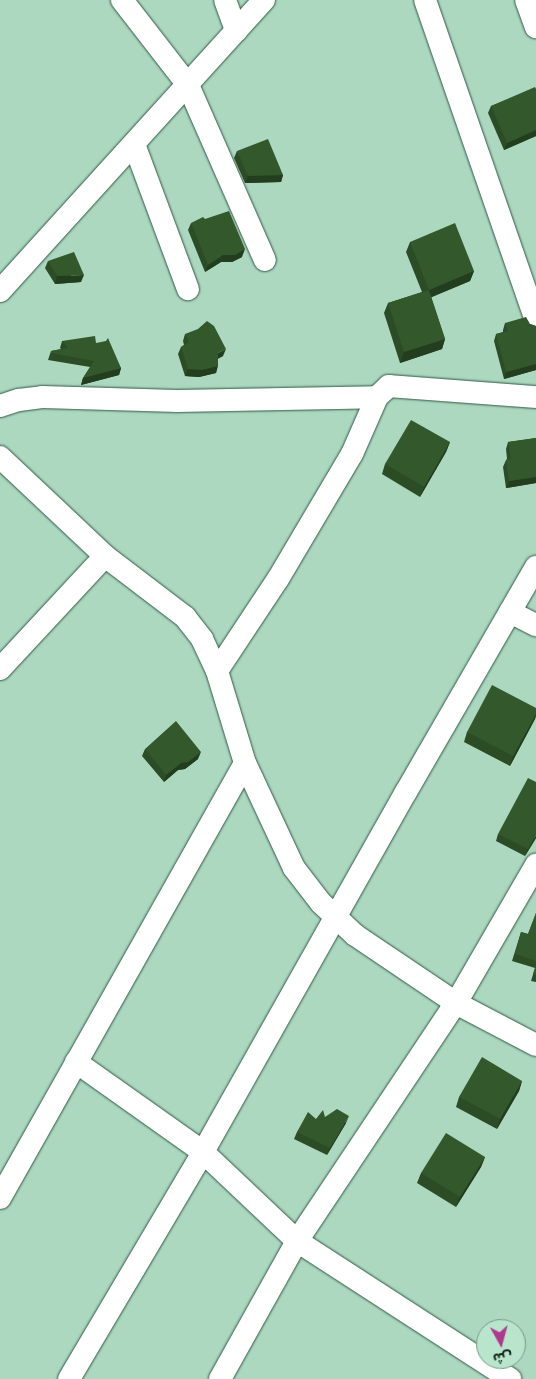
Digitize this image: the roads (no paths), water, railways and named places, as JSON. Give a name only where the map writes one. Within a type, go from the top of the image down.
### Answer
[{"type":"street","points":[[122,0],[188,85],[265,260]]},
{"type":"street","points":[[225,0],[236,31]]},
{"type":"street","points":[[0,291],[264,0]]},
{"type":"street","points":[[425,0],[536,321]]},
{"type":"street","points":[[526,0],[536,27]]},
{"type":"street","points":[[134,144],[188,288]]},
{"type":"street","points":[[217,671],[278,579],[352,454],[377,397],[389,386],[400,385],[536,397]]},
{"type":"street","points":[[0,406],[20,400],[42,397],[177,401],[377,397]]},
{"type":"street","points":[[0,457],[105,556],[185,617],[202,639],[217,671],[245,764],[294,868],[321,904],[355,935],[456,1003],[536,1045]]},
{"type":"street","points":[[0,669],[105,556]]},
{"type":"street","points":[[69,1379],[203,1152],[336,918],[410,783],[536,567]]},
{"type":"street","points":[[510,612],[536,625]]},
{"type":"street","points":[[0,1198],[245,764]]},
{"type":"street","points":[[220,1379],[297,1241],[456,1003],[536,865]]},
{"type":"street","points":[[76,1062],[203,1152],[297,1241],[510,1379]]}]
